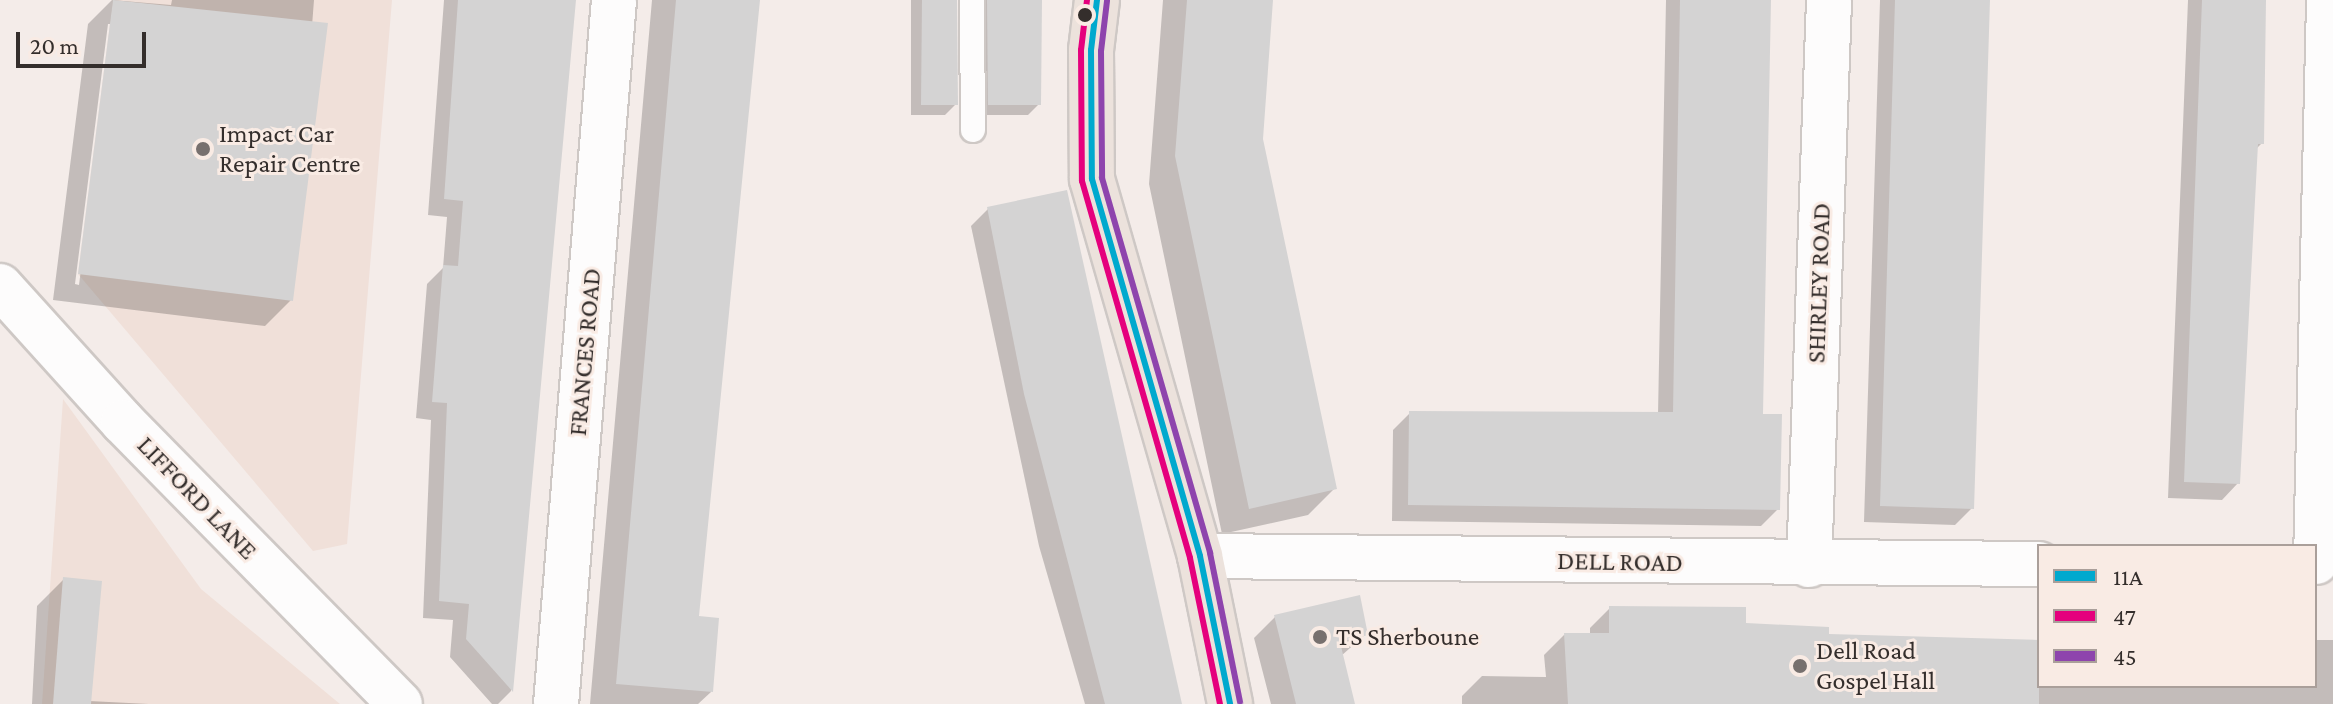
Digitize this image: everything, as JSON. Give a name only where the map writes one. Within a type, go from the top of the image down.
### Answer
[{"type":"main road","points":[[1097,0],[1091,50],[1092,179],[1200,556],[1230,704]]},
{"type":"street","name":"FRANCES ROAD","points":[[556,704],[614,0]]},
{"type":"street","name":"SHIRLEY ROAD","points":[[1809,565],[1829,0]]},
{"type":"street","points":[[2321,562],[2329,0]]},
{"type":"street","name":"LIFFORD LANE","points":[[0,286],[123,422],[400,704]]},
{"type":"street","name":"DELL ROAD","points":[[1200,556],[1809,565],[2037,564]]},
{"type":"lane","points":[[972,0],[973,130]]},
{"type":"shaded area","points":[[113,0],[392,0],[347,544],[313,551],[78,274]]},
{"type":"shaded area","points":[[63,399],[201,589],[340,704],[42,704]]},
{"type":"building","name":"Impact Car Repair Centre","points":[[113,0],[328,23],[293,301],[78,274]]},
{"type":"building","points":[[458,0],[576,0],[513,692],[466,639],[469,604],[439,601],[447,403],[432,402],[443,265],[458,266],[463,201],[444,199]]},
{"type":"building","points":[[676,0],[760,0],[699,616],[719,618],[713,692],[616,684]]},
{"type":"building","points":[[922,0],[957,0],[958,105],[921,105]]},
{"type":"building","points":[[987,0],[1042,0],[1041,105],[988,105]]},
{"type":"building","points":[[1187,0],[1273,0],[1263,139],[1337,489],[1249,509],[1175,156]]},
{"type":"building","points":[[1680,0],[1771,0],[1763,414],[1782,414],[1780,510],[1408,505],[1409,411],[1673,412]]},
{"type":"building","points":[[1895,0],[1990,0],[1974,509],[1880,506]]},
{"type":"building","points":[[2202,0],[2266,0],[2264,144],[2258,144],[2240,484],[2184,482]]},
{"type":"building","points":[[1067,190],[1182,704],[1105,704],[1024,394],[987,207]]},
{"type":"building","points":[[63,577],[102,581],[91,704],[53,704]]},
{"type":"building","name":"TS Sherboune","points":[[1360,595],[1368,635],[1340,642],[1355,704],[1296,704],[1274,615]]},
{"type":"building","points":[[1609,606],[1746,607],[1746,623],[1829,627],[1829,634],[2037,640],[2039,704],[1568,704],[1564,633],[1609,633]]},
{"type":"transit line","name":"47","points":[[1087,0],[1081,50],[1082,181],[1190,558],[1220,704]]},
{"type":"transit line","name":"11A","points":[[1097,0],[1091,50],[1092,179],[1200,556],[1230,704]]},
{"type":"transit line","name":"45","points":[[1107,1],[1101,51],[1102,178],[1210,553],[1240,702]]},
{"type":"place","name":"Impact Car Repair Centre","points":[[203,149]]},
{"type":"place","name":"TS Sherboune","points":[[1320,637]]},
{"type":"place","name":"Dell Road Gospel Hall","points":[[1800,666]]}]
